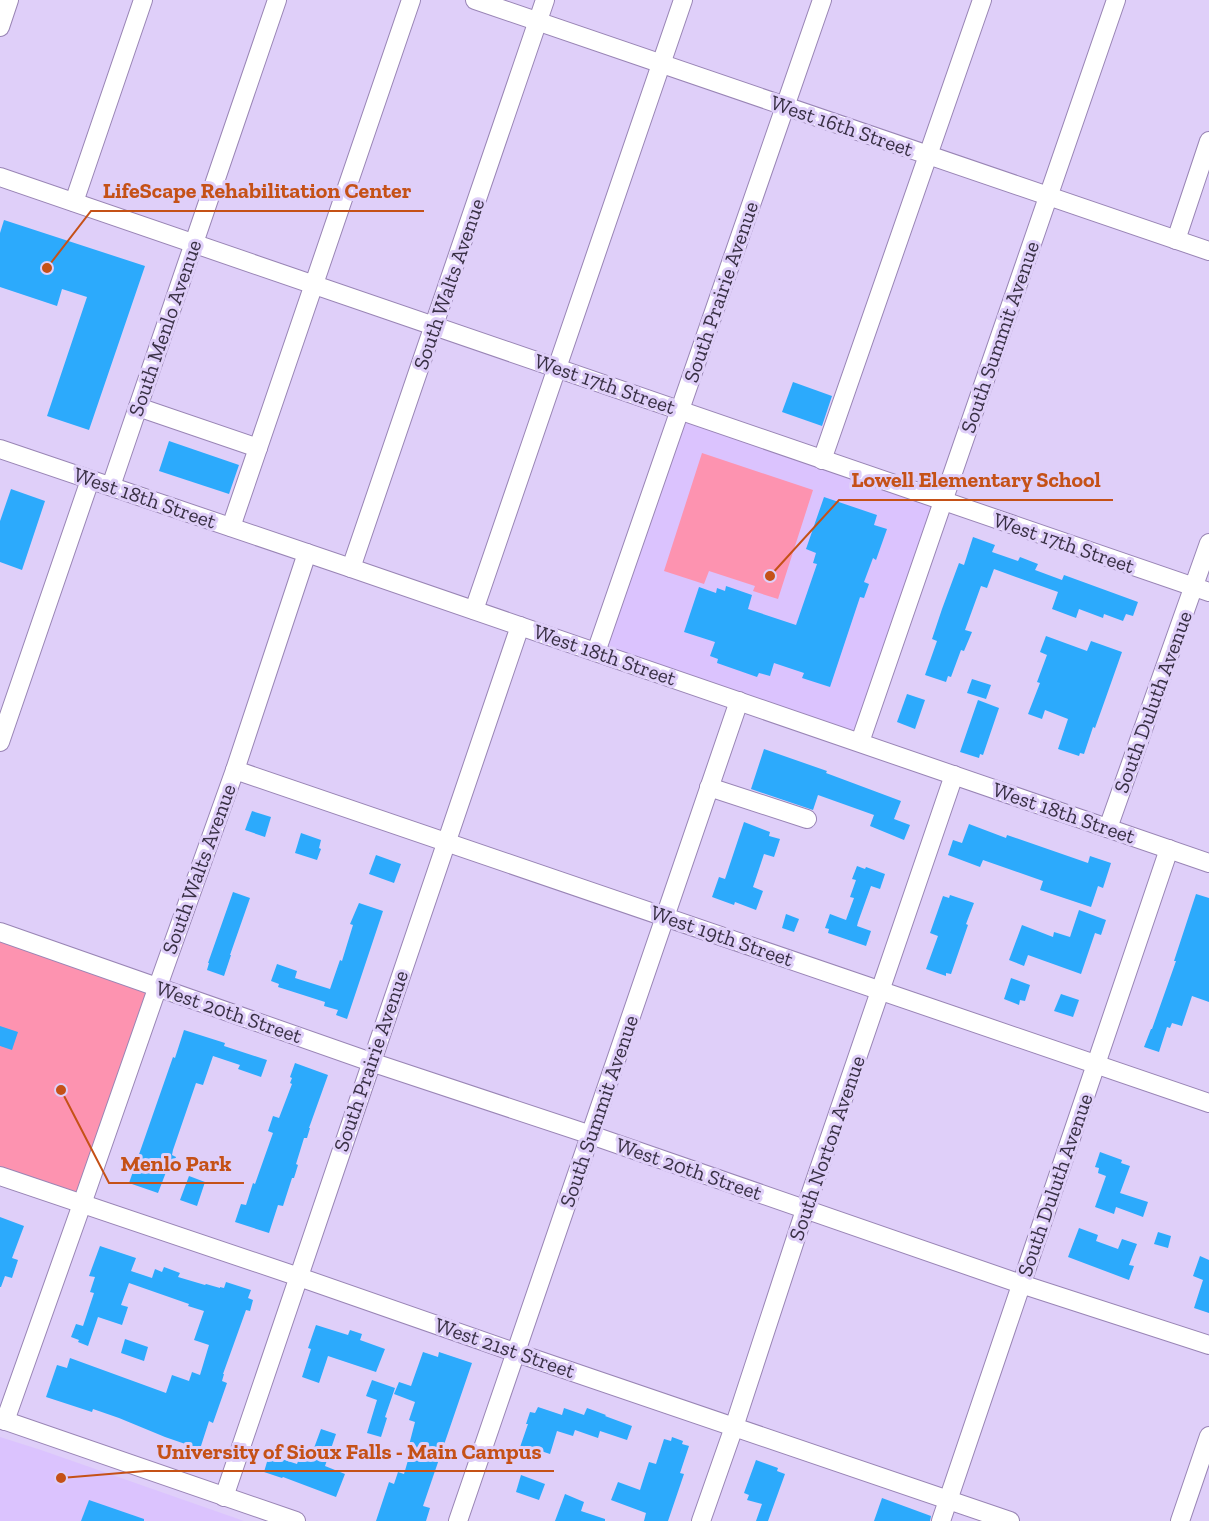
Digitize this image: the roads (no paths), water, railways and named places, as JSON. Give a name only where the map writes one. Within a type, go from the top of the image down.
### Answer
[{"type":"street","points":[[0,27],[9,0]]},
{"type":"street","points":[[74,202],[143,0]]},
{"type":"street","name":"South Menlo Avenue","points":[[111,486],[277,0]]},
{"type":"street","points":[[231,527],[411,0]]},
{"type":"street","name":"West 16th Street","points":[[475,0],[1209,251]]},
{"type":"street","name":"South Walts Avenue","points":[[351,568],[545,0]]},
{"type":"street","points":[[474,610],[683,0]]},
{"type":"street","name":"South Prairie Avenue","points":[[596,652],[822,0]]},
{"type":"street","points":[[822,460],[982,0]]},
{"type":"street","name":"South Summit Avenue","points":[[860,742],[1116,0]]},
{"type":"street","points":[[1176,240],[1209,141]]},
{"type":"street","name":"West 17th Street","points":[[0,177],[1202,590]]},
{"type":"street","points":[[138,406],[258,448]]},
{"type":"street","name":"West 18th Street","points":[[0,449],[1209,862]]},
{"type":"street","points":[[0,742],[90,480]]},
{"type":"street","name":"South Duluth Avenue","points":[[1108,828],[1202,590],[1209,543]]},
{"type":"street","name":"South Walts Avenue","points":[[2,1420],[82,1204],[235,770],[307,553]]},
{"type":"street","name":"South Prairie Avenue","points":[[224,1497],[520,626]]},
{"type":"street","name":"South Summit Avenue","points":[[458,1521],[739,701]]},
{"type":"street","name":"West 19th Street","points":[[235,770],[1209,1103]]},
{"type":"street","name":"South Norton Avenue","points":[[701,1521],[954,775]]},
{"type":"street","points":[[710,787],[807,819]]},
{"type":"street","name":"South Duluth Avenue","points":[[941,1521],[1169,849]]},
{"type":"street","name":"West 20th Street","points":[[0,932],[371,1062],[591,1135],[1021,1284],[1209,1345]]},
{"type":"street","name":"West 21st Street","points":[[0,1176],[1010,1521]]},
{"type":"street","points":[[2,1420],[296,1521]]},
{"type":"street","points":[[1180,1521],[1209,1436]]},
{"type":"place","name":"LifeScape Rehabilitation Center","points":[[47,268]]},
{"type":"place","name":"Lowell Elementary School","points":[[770,576]]},
{"type":"place","name":"Menlo Park","points":[[61,1090]]},
{"type":"place","name":"University of Sioux Falls - Main Campus","points":[[61,1478]]}]
